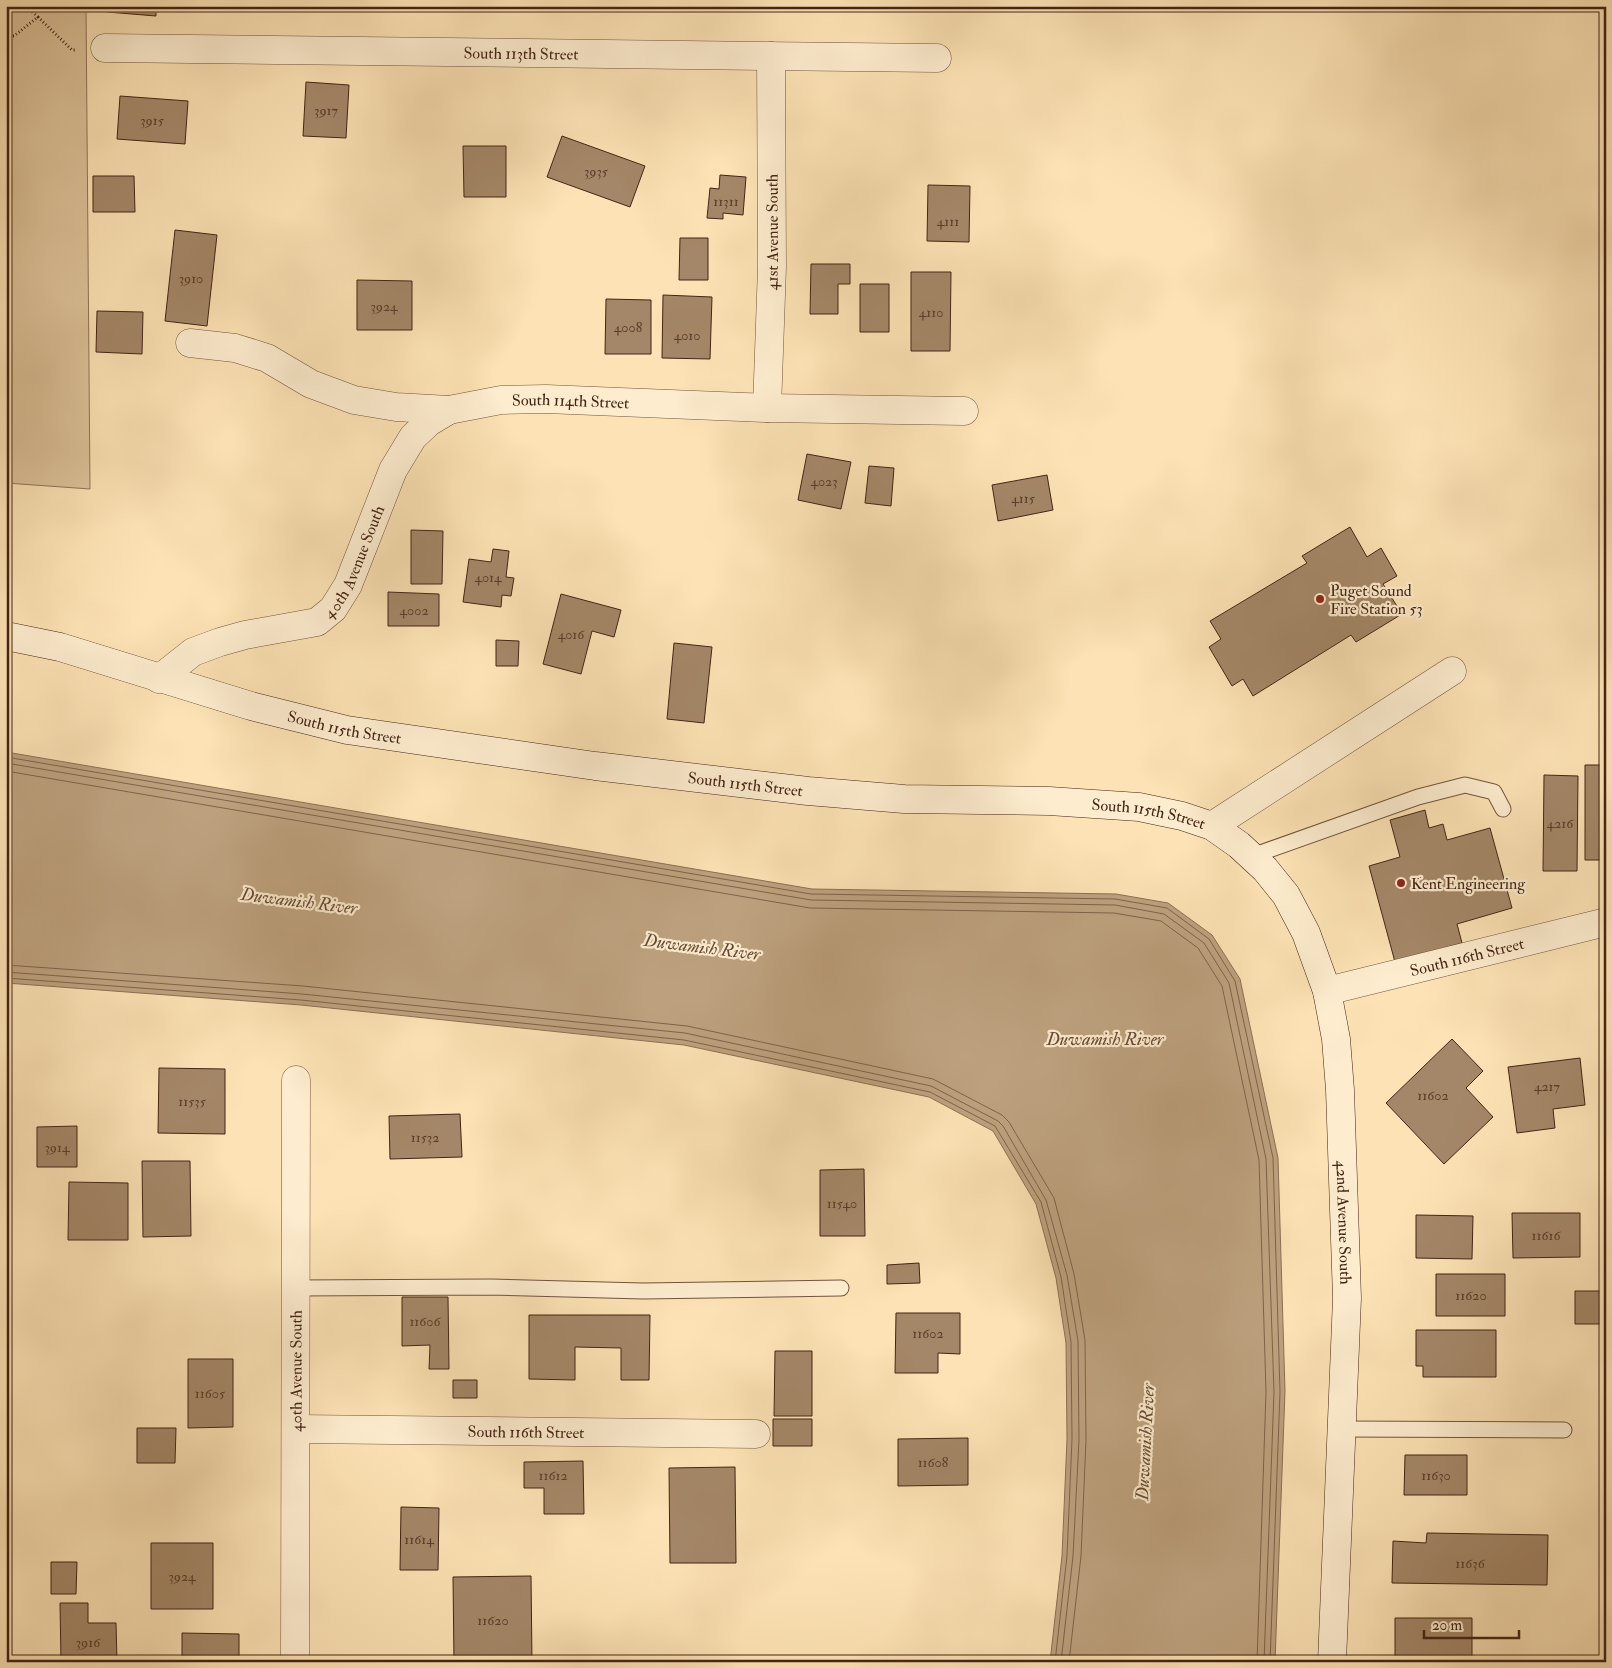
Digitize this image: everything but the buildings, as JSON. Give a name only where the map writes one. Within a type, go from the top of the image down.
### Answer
[{"type":"street","name":"South 113th Street","points":[[105,48],[937,58]]},
{"type":"street","name":"41st Avenue South","points":[[767,408],[772,267],[772,56]]},
{"type":"street","name":"South 114th Street","points":[[190,343],[235,348],[267,358],[311,384],[354,400],[396,407],[449,410],[501,400],[546,399],[767,408],[964,412]]},
{"type":"street","name":"40th Avenue South","points":[[159,679],[193,652],[245,635],[317,622],[334,609],[348,585],[393,470],[413,437],[429,422],[449,410]]},
{"type":"street","name":"South 115th Street","points":[[6,636],[60,647],[251,706],[347,730],[595,766],[808,792],[904,799],[1049,801],[1139,807],[1182,816],[1212,826],[1452,672]]},
{"type":"street","name":"42nd Avenue South","points":[[1212,826],[1252,856],[1286,895],[1306,932],[1327,992],[1336,1039],[1342,1130],[1348,1298],[1332,1662]]},
{"type":"street","name":"South 116th Street","points":[[1327,992],[1606,922]]},
{"type":"street","name":"40th Avenue South","points":[[295,1662],[296,1080]]},
{"type":"street","name":"South 116th Street","points":[[296,1429],[756,1434]]},
{"type":"lane","points":[[1252,856],[1418,797],[1465,785],[1494,792],[1503,809]]},
{"type":"lane","points":[[296,1288],[491,1287],[643,1291],[841,1288]]},
{"type":"lane","points":[[1342,1429],[1564,1430]]},
{"type":"path","points":[[26,6],[51,29]]},
{"type":"path","points":[[6,36],[14,36],[38,17]]},
{"type":"shaded area","points":[[6,6],[86,6],[90,489],[6,483]]},
{"type":"water","name":"Duwamish River","points":[[6,752],[812,889],[1116,894],[1168,903],[1212,935],[1240,979],[1278,1158],[1285,1391],[1275,1662],[1050,1662],[1062,1556],[1067,1439],[1066,1343],[1056,1278],[1036,1204],[993,1131],[929,1097],[684,1045],[301,1005],[6,983]]},
{"type":"place","name":"Puget Sound Fire Station 53","points":[[1320,599]]},
{"type":"place","name":"Kent Engineering","points":[[1401,883]]}]
